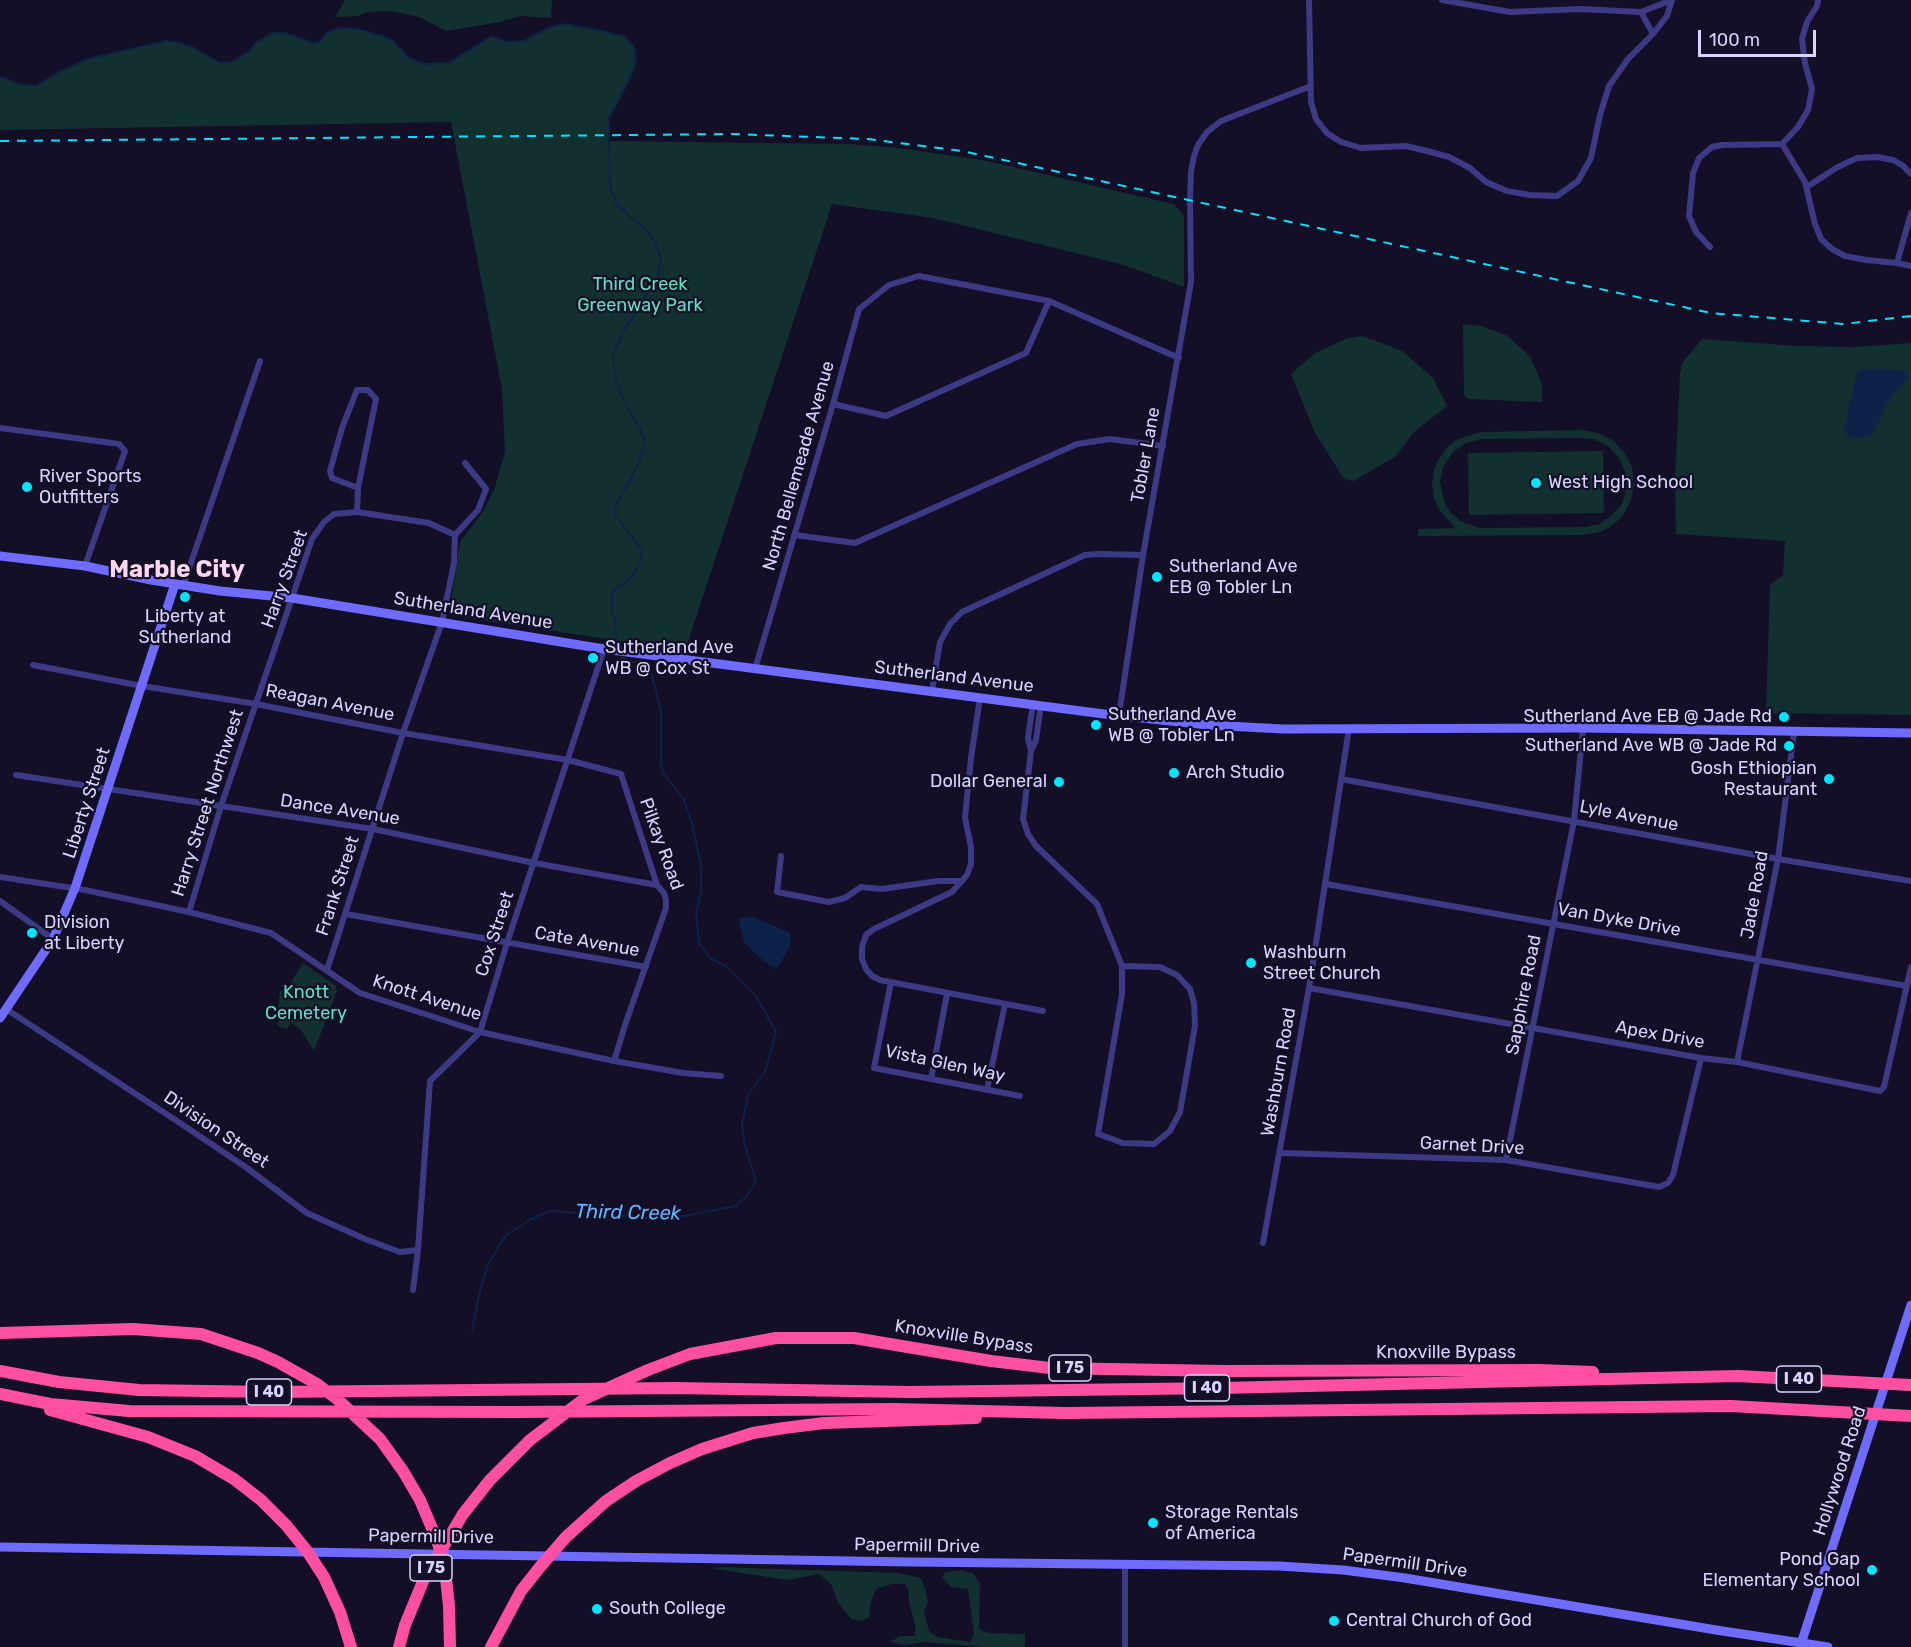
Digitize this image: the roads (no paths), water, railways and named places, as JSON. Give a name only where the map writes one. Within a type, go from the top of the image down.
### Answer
[{"type":"highway","points":[[0,1333],[132,1329],[201,1334],[240,1346],[278,1362],[317,1384],[337,1399],[380,1439],[420,1500],[442,1558],[449,1606],[450,1647]]},
{"type":"highway","name":"Knoxville Bypass","points":[[399,1647],[405,1625],[424,1579],[463,1514],[490,1480],[530,1440],[584,1399],[690,1354],[776,1338],[854,1338],[990,1361],[1050,1368],[1225,1371],[1539,1370],[1738,1376]]},
{"type":"highway","name":"I 40","points":[[0,1371],[59,1382],[139,1390],[273,1392],[676,1388],[910,1392],[1221,1388],[1738,1376],[1909,1385]]},
{"type":"highway","points":[[0,1395],[148,1437],[195,1456],[234,1479],[261,1500],[286,1525],[307,1551],[324,1577],[340,1612],[351,1647]]},
{"type":"highway","name":"I 40","points":[[0,1395],[50,1404],[129,1411],[518,1412],[894,1409],[1065,1413],[1731,1406],[1905,1415]]},
{"type":"highway","points":[[491,1647],[521,1591],[566,1536],[596,1510],[636,1481],[702,1449],[753,1433],[824,1424],[1065,1413]]},
{"type":"street","points":[[1309,0],[1311,102],[1316,119],[1327,133],[1341,142],[1361,148],[1406,146],[1449,157],[1470,168],[1486,182],[1508,191],[1557,196],[1578,181],[1591,159],[1599,114],[1609,86],[1628,59],[1667,16],[1672,0]]},
{"type":"street","points":[[1442,0],[1510,12],[1579,9],[1641,12],[1672,0]]},
{"type":"street","points":[[1710,247],[1696,232],[1689,216],[1693,173],[1699,158],[1712,147],[1722,145],[1782,144],[1798,127],[1808,110],[1812,89],[1802,39],[1807,22],[1818,0]]},
{"type":"street","points":[[1641,12],[1653,34]]},
{"type":"street","name":"Tobler Lane","points":[[1119,715],[1143,555],[1191,282],[1190,199],[1194,156],[1207,132],[1221,121],[1311,86]]},
{"type":"street","points":[[1782,144],[1806,187],[1821,238],[1832,249],[1845,256],[1911,266]]},
{"type":"street","points":[[1806,187],[1857,158],[1877,157],[1893,160],[1911,174]]},
{"type":"street","points":[[1897,263],[1911,213]]},
{"type":"street","name":"North Bellemeade Avenue","points":[[755,669],[859,309],[889,285],[919,276],[1049,301]]},
{"type":"street","points":[[833,404],[886,416],[1026,353],[1049,301],[1179,358]]},
{"type":"street","name":"Liberty Street","points":[[0,1018],[53,939],[75,888],[142,686],[260,361]]},
{"type":"street","points":[[358,488],[332,478],[330,471],[342,428],[357,390],[368,390],[376,399],[358,488],[357,512],[429,523],[455,535],[478,510],[486,489],[465,463]]},
{"type":"street","points":[[0,428],[119,444],[125,451],[85,566]]},
{"type":"street","points":[[795,535],[855,543],[1077,444],[1110,439],[1163,446]]},
{"type":"street","name":"Harry Street","points":[[256,704],[312,539],[324,522],[334,514],[357,512]]},
{"type":"street","name":"Frank Street","points":[[327,970],[403,733],[442,622],[453,563],[455,535]]},
{"type":"street","points":[[932,691],[940,642],[950,624],[962,612],[1085,555],[1143,555]]},
{"type":"street","name":"Sutherland Avenue","points":[[0,556],[85,566],[179,585],[292,598],[604,649],[1119,715],[1253,728],[1583,728],[1911,733]]},
{"type":"street","name":"Cox Street","points":[[413,1290],[430,1082],[480,1032],[604,649]]},
{"type":"street","name":"Reagan Avenue","points":[[33,665],[142,686],[256,704],[403,733],[568,760],[621,774]]},
{"type":"street","points":[[980,698],[965,818],[971,847],[971,864],[967,875],[952,892],[866,935],[862,947],[862,959],[866,969],[880,980],[1042,1011]]},
{"type":"street","name":"Harry Street Northwest","points":[[189,912],[220,806],[256,704]]},
{"type":"street","points":[[1037,705],[1028,738],[1030,751],[1023,819],[1028,834],[1036,846],[1097,904],[1122,966],[1122,994],[1098,1134],[1123,1143],[1154,1144],[1170,1131],[1180,1112],[1195,1026],[1194,1003],[1190,989],[1177,975],[1160,967],[1122,966]]},
{"type":"street","name":"Washburn Road","points":[[1263,1243],[1309,988],[1349,728]]},
{"type":"street","name":"Sapphire Road","points":[[1506,1160],[1574,821],[1583,728]]},
{"type":"street","name":"Jade Road","points":[[1737,1062],[1778,859],[1794,732]]},
{"type":"street","name":"Pilkay Road","points":[[614,1061],[666,908],[664,893],[657,885],[621,774]]},
{"type":"street","name":"Dance Avenue","points":[[16,775],[373,829],[534,863],[657,885]]},
{"type":"street","name":"Lyle Avenue","points":[[1341,779],[1911,881]]},
{"type":"street","points":[[781,856],[777,892],[829,902],[845,898],[861,887],[882,889],[938,880],[962,881]]},
{"type":"street","name":"Knott Avenue","points":[[0,877],[75,888],[189,912],[271,933],[360,993],[480,1032],[614,1061],[721,1076]]},
{"type":"street","name":"Van Dyke Drive","points":[[1326,884],[1759,958],[1906,986]]},
{"type":"street","points":[[0,901],[53,939]]},
{"type":"street","name":"Cate Avenue","points":[[346,914],[646,967]]},
{"type":"street","name":"Apex Drive","points":[[1309,988],[1532,1029],[1737,1062],[1880,1091],[1884,1087],[1911,967]]},
{"type":"street","name":"Vista Glen Way","points":[[891,982],[874,1068],[1020,1096]]},
{"type":"street","points":[[931,1079],[947,994]]},
{"type":"street","points":[[987,1090],[1005,1004]]},
{"type":"street","name":"Division Street","points":[[6,1009],[189,1129],[307,1213],[400,1252],[418,1250]]},
{"type":"street","name":"Garnet Drive","points":[[1280,1153],[1506,1160],[1659,1187],[1668,1183],[1673,1175],[1701,1058]]},
{"type":"street","name":"Hollywood Road","points":[[1800,1645],[1911,1305]]},
{"type":"street","name":"Papermill Drive","points":[[0,1546],[899,1562],[1279,1566],[1343,1570],[1447,1585],[1800,1645],[1828,1647]]},
{"type":"street","points":[[1125,1564],[1125,1647]]},
{"type":"water","points":[[1865,369],[1897,370],[1905,372],[1908,378],[1884,410],[1875,431],[1869,437],[1857,438],[1848,436],[1844,430],[1857,372]]},
{"type":"water","points":[[752,916],[790,933],[791,944],[779,966],[774,969],[744,942],[740,918]]},
{"type":"waterway","name":"Third Creek","points":[[0,77],[20,84],[36,86],[55,74],[88,59],[166,41],[194,48],[220,63],[232,62],[272,33],[285,33],[314,43],[319,42],[327,33],[338,28],[357,29],[382,36],[393,41],[409,58],[425,64],[449,63],[491,36],[507,42],[524,41],[550,27],[565,24],[625,37],[634,47],[636,63],[609,118],[610,185],[617,205],[648,232],[661,258],[658,277],[622,334],[613,355],[616,379],[624,402],[645,440],[639,463],[615,507],[616,516],[642,550],[641,560],[632,577],[612,592],[616,642]]},
{"type":"waterway","name":"Third Creek","points":[[472,1330],[488,1265],[505,1236],[531,1219],[550,1211],[647,1217],[684,1216],[735,1206],[745,1198],[756,1182],[744,1141],[742,1124],[749,1093],[765,1072],[776,1032],[756,996],[727,967],[710,958],[699,942],[696,913],[701,893],[701,866],[692,823],[683,798],[663,773],[661,711],[652,675],[646,664],[628,661],[622,657]]},
{"type":"railway","points":[[0,141],[733,134],[868,139],[962,151],[1711,313],[1844,324],[1911,316]]},
{"type":"place","name":"West High School","points":[[1536,483]]},
{"type":"place","name":"River Sports Outfitters","points":[[27,487]]},
{"type":"place","name":"Sutherland Ave EB @ Tobler Ln","points":[[1157,577]]},
{"type":"place","name":"Liberty at Sutherland","points":[[185,597]]},
{"type":"place","name":"Sutherland Ave WB @ Cox St","points":[[593,658]]},
{"type":"place","name":"Sutherland Ave EB @ Jade Rd","points":[[1784,717]]},
{"type":"place","name":"Sutherland Ave WB @ Tobler Ln","points":[[1096,725]]},
{"type":"place","name":"Sutherland Ave WB @ Jade Rd","points":[[1789,746]]},
{"type":"place","name":"Arch Studio","points":[[1174,773]]},
{"type":"place","name":"Gosh Ethiopian Restaurant","points":[[1829,779]]},
{"type":"place","name":"Dollar General","points":[[1059,782]]},
{"type":"place","name":"Division at Liberty","points":[[32,933]]},
{"type":"place","name":"Washburn Street Church","points":[[1251,963]]},
{"type":"place","name":"Storage Rentals of America","points":[[1153,1523]]},
{"type":"place","name":"Pond Gap Elementary School","points":[[1872,1570]]},
{"type":"place","name":"South College","points":[[597,1609]]},
{"type":"place","name":"Central Church of God","points":[[1334,1621]]},
{"type":"district","name":"Marble City","points":[[177,570]]},
{"type":"park label","name":"Third Creek Greenway Park","points":[[640,295]]},
{"type":"park label","name":"Knott Cemetery","points":[[306,1003]]}]
